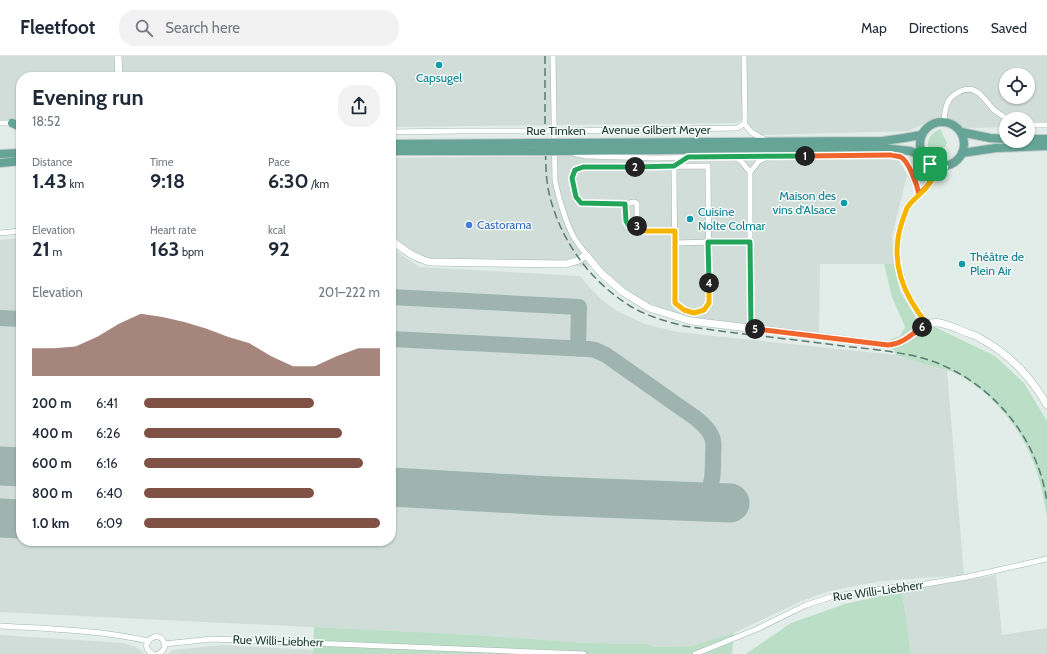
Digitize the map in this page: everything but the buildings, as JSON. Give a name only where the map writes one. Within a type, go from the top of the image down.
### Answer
[{"type":"main road","points":[[935,122],[944,122],[955,126],[960,132],[964,142],[962,153],[959,159],[955,162],[944,167],[936,166],[930,164],[923,156],[919,146],[921,135],[930,124],[935,122]]},
{"type":"main road","points":[[12,124],[16,125]]},
{"type":"main road","points":[[960,132],[999,139]]},
{"type":"main road","name":"Avenue Gilbert Meyer","points":[[561,147],[768,141],[882,141],[921,135]]},
{"type":"main road","points":[[1035,139],[1047,139]]},
{"type":"main road","name":"Avenue Gilbert Meyer","points":[[396,144],[538,147],[883,148],[910,151],[923,156]]},
{"type":"main road","points":[[962,153],[996,148],[1047,146]]},
{"type":"main road","name":"Avenue Gilbert Meyer","points":[[396,151],[538,147]]},
{"type":"main road","points":[[0,154],[16,153]]},
{"type":"main road","points":[[0,163],[16,161]]},
{"type":"street","points":[[553,56],[555,181],[559,199],[565,218],[573,235],[586,255],[601,273],[623,292],[649,308],[691,321],[888,345],[903,341],[927,324],[933,322],[940,323],[977,337],[1009,357],[1027,375],[1039,390],[1047,405]]},
{"type":"street","points":[[744,56],[744,123],[751,132],[768,141]]},
{"type":"street","points":[[118,57],[118,72]]},
{"type":"street","points":[[944,122],[945,109],[951,96],[963,90],[972,89],[982,94],[999,113]]},
{"type":"street","points":[[0,123],[12,124]]},
{"type":"street","name":"Rue Timken","points":[[396,132],[736,128],[744,123]]},
{"type":"street","points":[[1035,125],[1047,125]]},
{"type":"street","name":"Avenue Gilbert Meyer","points":[[561,147],[586,156],[654,158],[891,155],[901,158],[909,168],[919,194]]},
{"type":"street","points":[[735,156],[742,161],[750,172],[751,329]]},
{"type":"street","points":[[750,172],[759,161],[767,156]]},
{"type":"street","points":[[674,166],[688,157]]},
{"type":"street","points":[[654,158],[674,166]]},
{"type":"street","points":[[930,164],[931,181]]},
{"type":"street","points":[[674,166],[675,231],[675,303],[684,310],[694,313],[704,310],[709,303],[708,166],[674,166],[583,167],[575,170],[572,178],[576,197],[581,203],[625,204],[634,202],[637,203],[637,226],[641,231],[675,231]]},
{"type":"street","points":[[927,324],[912,304],[904,288],[898,258],[899,232],[908,207],[944,167]]},
{"type":"street","points":[[625,204],[626,221],[629,226],[637,226]]},
{"type":"street","points":[[0,233],[16,231]]},
{"type":"street","points":[[675,243],[750,242]]},
{"type":"street","points":[[396,244],[411,255],[429,262],[566,264],[579,260],[586,255]]},
{"type":"street","name":"Rue Willi-Liebherr","points":[[695,654],[757,629],[806,605],[831,597],[966,577],[1047,559]]},
{"type":"street","name":"Rue Willi-Liebherr","points":[[0,626],[78,630],[126,636],[148,641],[152,637],[158,637],[161,638],[164,644],[212,639],[584,654]]},
{"type":"street","points":[[148,641],[148,650],[153,654]]},
{"type":"street","points":[[158,654],[164,649],[164,644]]},
{"type":"shaded area","points":[[0,56],[1047,56],[1047,126],[1035,127],[1035,112],[999,112],[999,127],[965,128],[949,117],[936,118],[908,131],[760,135],[742,120],[735,123],[396,127],[396,72],[16,72],[16,123],[0,122]]},
{"type":"shaded area","points":[[573,156],[602,160],[881,157],[899,160],[907,175],[892,236],[894,264],[820,264],[819,333],[692,319],[649,303],[624,288],[598,267],[433,259],[414,255],[396,242],[396,158]]},
{"type":"shaded area","points":[[16,238],[16,546],[396,546],[396,251],[419,267],[580,276],[601,299],[617,311],[645,324],[677,332],[896,355],[947,371],[964,575],[881,581],[830,591],[804,600],[734,633],[691,646],[655,647],[648,644],[585,643],[476,635],[0,612],[0,240]]},
{"type":"shaded area","points":[[996,575],[1002,635],[1047,628],[1047,654],[911,654],[902,591]]},
{"type":"shaded area","points":[[0,635],[123,643],[135,647],[144,654],[0,654]]},
{"type":"shaded area","points":[[221,645],[313,650],[313,654],[168,654],[173,650]]},
{"type":"green space","points":[[941,129],[947,143],[945,147],[933,154],[928,147],[928,143],[933,133]]},
{"type":"green space","points":[[884,264],[894,264],[900,291],[916,318],[995,356],[1024,383],[1047,421],[1047,517],[1040,483],[1032,457],[1016,428],[994,402],[969,381],[955,373],[896,355],[889,340],[900,336],[905,327],[892,297]]},
{"type":"green space","points":[[902,591],[911,654],[746,654],[791,623],[845,604]]},
{"type":"green space","points":[[314,627],[476,635],[585,643],[648,644],[655,647],[691,646],[734,633],[732,654],[313,654]]},
{"type":"taxiway","points":[[396,297],[579,307],[578,349]]},
{"type":"taxiway","points":[[0,318],[16,319]]},
{"type":"taxiway","points":[[396,339],[588,349],[595,350],[606,355],[697,419],[710,433],[714,447],[713,475],[710,488],[701,497],[685,502]]},
{"type":"runway","points":[[0,466],[16,467]]},
{"type":"runway","points":[[396,487],[551,496],[730,503]]},
{"type":"runway","points":[[0,518],[16,519]]},
{"type":"railway","points":[[545,56],[545,138],[546,172],[549,193],[554,210],[569,243],[589,271],[615,296],[636,310],[656,318],[684,326],[907,354],[950,368],[982,389],[996,401],[1020,430],[1039,469],[1047,502]]},
{"type":"place","name":"Capsugel","points":[[439,65]]},
{"type":"place","name":"Maison des vins d'Alsace","points":[[844,203]]},
{"type":"place","name":"Cuisine Nolte Colmar","points":[[690,219]]},
{"type":"place","name":"Castorama","points":[[469,225]]},
{"type":"place","name":"Théâtre de Plein Air","points":[[962,264]]},
{"type":"route","points":[[891,155],[901,158],[909,168],[919,194],[931,181],[930,164],[944,167],[908,207],[899,232],[898,242],[898,258],[904,288],[912,304],[927,324],[903,341],[888,345],[751,329],[750,242],[708,242],[709,303],[704,310],[694,313],[684,310],[675,303],[675,231],[641,231],[637,226],[629,226],[626,221],[625,204],[581,203],[576,197],[572,178],[575,170],[583,167],[674,166],[688,157],[891,155]]}]
